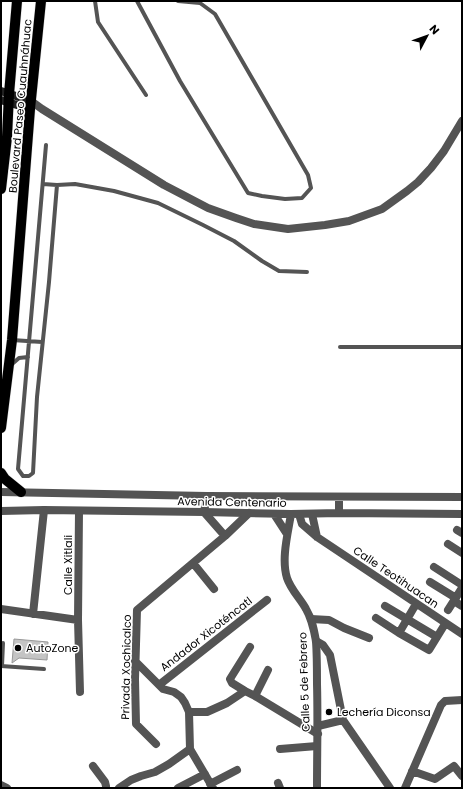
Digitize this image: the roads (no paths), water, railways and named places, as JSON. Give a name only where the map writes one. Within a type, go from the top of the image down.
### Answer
[{"type":"main road","name":"Boulevard Paseo Cuauhnáhuac","points":[[1,189],[7,137],[4,99],[16,1]]},
{"type":"main road","name":"Boulevard Paseo Cuauhnáhuac","points":[[1,428],[9,366],[8,345],[41,1]]},
{"type":"main road","points":[[4,99],[31,105]]},
{"type":"main road","points":[[1,473],[5,479],[21,492]]},
{"type":"street","points":[[31,105],[42,109],[164,185],[208,208],[254,224],[288,229],[350,221],[382,209],[418,182],[431,168],[444,151],[462,121]]},
{"type":"street","name":"Avenida Centenario","points":[[1,492],[206,496],[462,497]]},
{"type":"street","points":[[206,496],[204,512],[225,536]]},
{"type":"street","points":[[339,497],[339,513]]},
{"type":"street","points":[[33,614],[44,510]]},
{"type":"street","name":"Avenida Centenario","points":[[1,511],[44,510],[274,514],[462,514]]},
{"type":"street","name":"Calle Xitlali","points":[[79,511],[78,620],[80,692]]},
{"type":"street","name":"Privada Xochicalco","points":[[156,744],[136,724],[135,661],[137,610],[225,536],[249,513]]},
{"type":"street","points":[[274,514],[287,534]]},
{"type":"street","name":"Calle 5 de Febrero","points":[[295,514],[287,534],[285,566],[287,578],[291,588],[306,608],[311,619],[316,641],[318,730],[317,788]]},
{"type":"street","name":"Calle Teotihuacan","points":[[295,514],[302,524],[317,537],[445,624],[462,633]]},
{"type":"street","points":[[312,514],[317,537]]},
{"type":"street","points":[[448,544],[462,553]]},
{"type":"street","points":[[193,563],[214,589]]},
{"type":"street","points":[[434,567],[462,585]]},
{"type":"street","points":[[430,582],[462,606]]},
{"type":"street","points":[[448,610],[462,589]]},
{"type":"street","name":"Andador Xicoténcatl","points":[[159,685],[267,600]]},
{"type":"street","points":[[399,633],[416,604]]},
{"type":"street","points":[[385,606],[436,637]]},
{"type":"street","points":[[1,609],[78,620]]},
{"type":"street","points":[[376,618],[429,650],[445,624]]},
{"type":"street","points":[[311,619],[330,620],[344,628],[369,638]]},
{"type":"street","points":[[316,641],[323,645],[330,655],[342,720],[390,788]]},
{"type":"street","points":[[250,647],[230,679],[232,683],[318,730],[342,720]]},
{"type":"street","points":[[135,661],[163,689],[174,692],[180,697],[189,712],[190,749],[212,786],[237,770]]},
{"type":"street","points":[[255,696],[268,670]]},
{"type":"street","points":[[189,712],[207,712],[227,703],[245,691]]},
{"type":"street","points":[[405,788],[442,702],[449,700],[462,700]]},
{"type":"street","points":[[280,749],[317,746]]},
{"type":"street","points":[[119,788],[131,780],[155,772],[190,749]]},
{"type":"street","points":[[93,766],[105,782],[104,787]]},
{"type":"street","points":[[412,771],[435,779],[454,766],[462,776]]},
{"type":"street","points":[[178,788],[205,774]]},
{"type":"street","points":[[1,785],[7,788]]},
{"type":"lane","points":[[94,1],[98,22],[146,95]]},
{"type":"lane","points":[[137,1],[180,81],[248,193],[285,199],[302,198],[311,188],[308,175],[215,14],[200,2],[178,1]]},
{"type":"lane","points":[[46,145],[18,469],[23,476],[28,476],[32,473],[37,397],[57,185]]},
{"type":"lane","points":[[43,184],[75,184],[114,191],[158,203],[234,241],[279,271],[306,272]]},
{"type":"lane","points":[[8,345],[42,342]]},
{"type":"lane","points":[[340,346],[462,347]]},
{"type":"lane","points":[[9,366],[19,358],[28,357]]},
{"type":"lane","points":[[3,643],[2,666],[44,669]]},
{"type":"place","name":"AutoZone","points":[[18,648]]},
{"type":"place","name":"Lechería Diconsa","points":[[329,712]]}]
